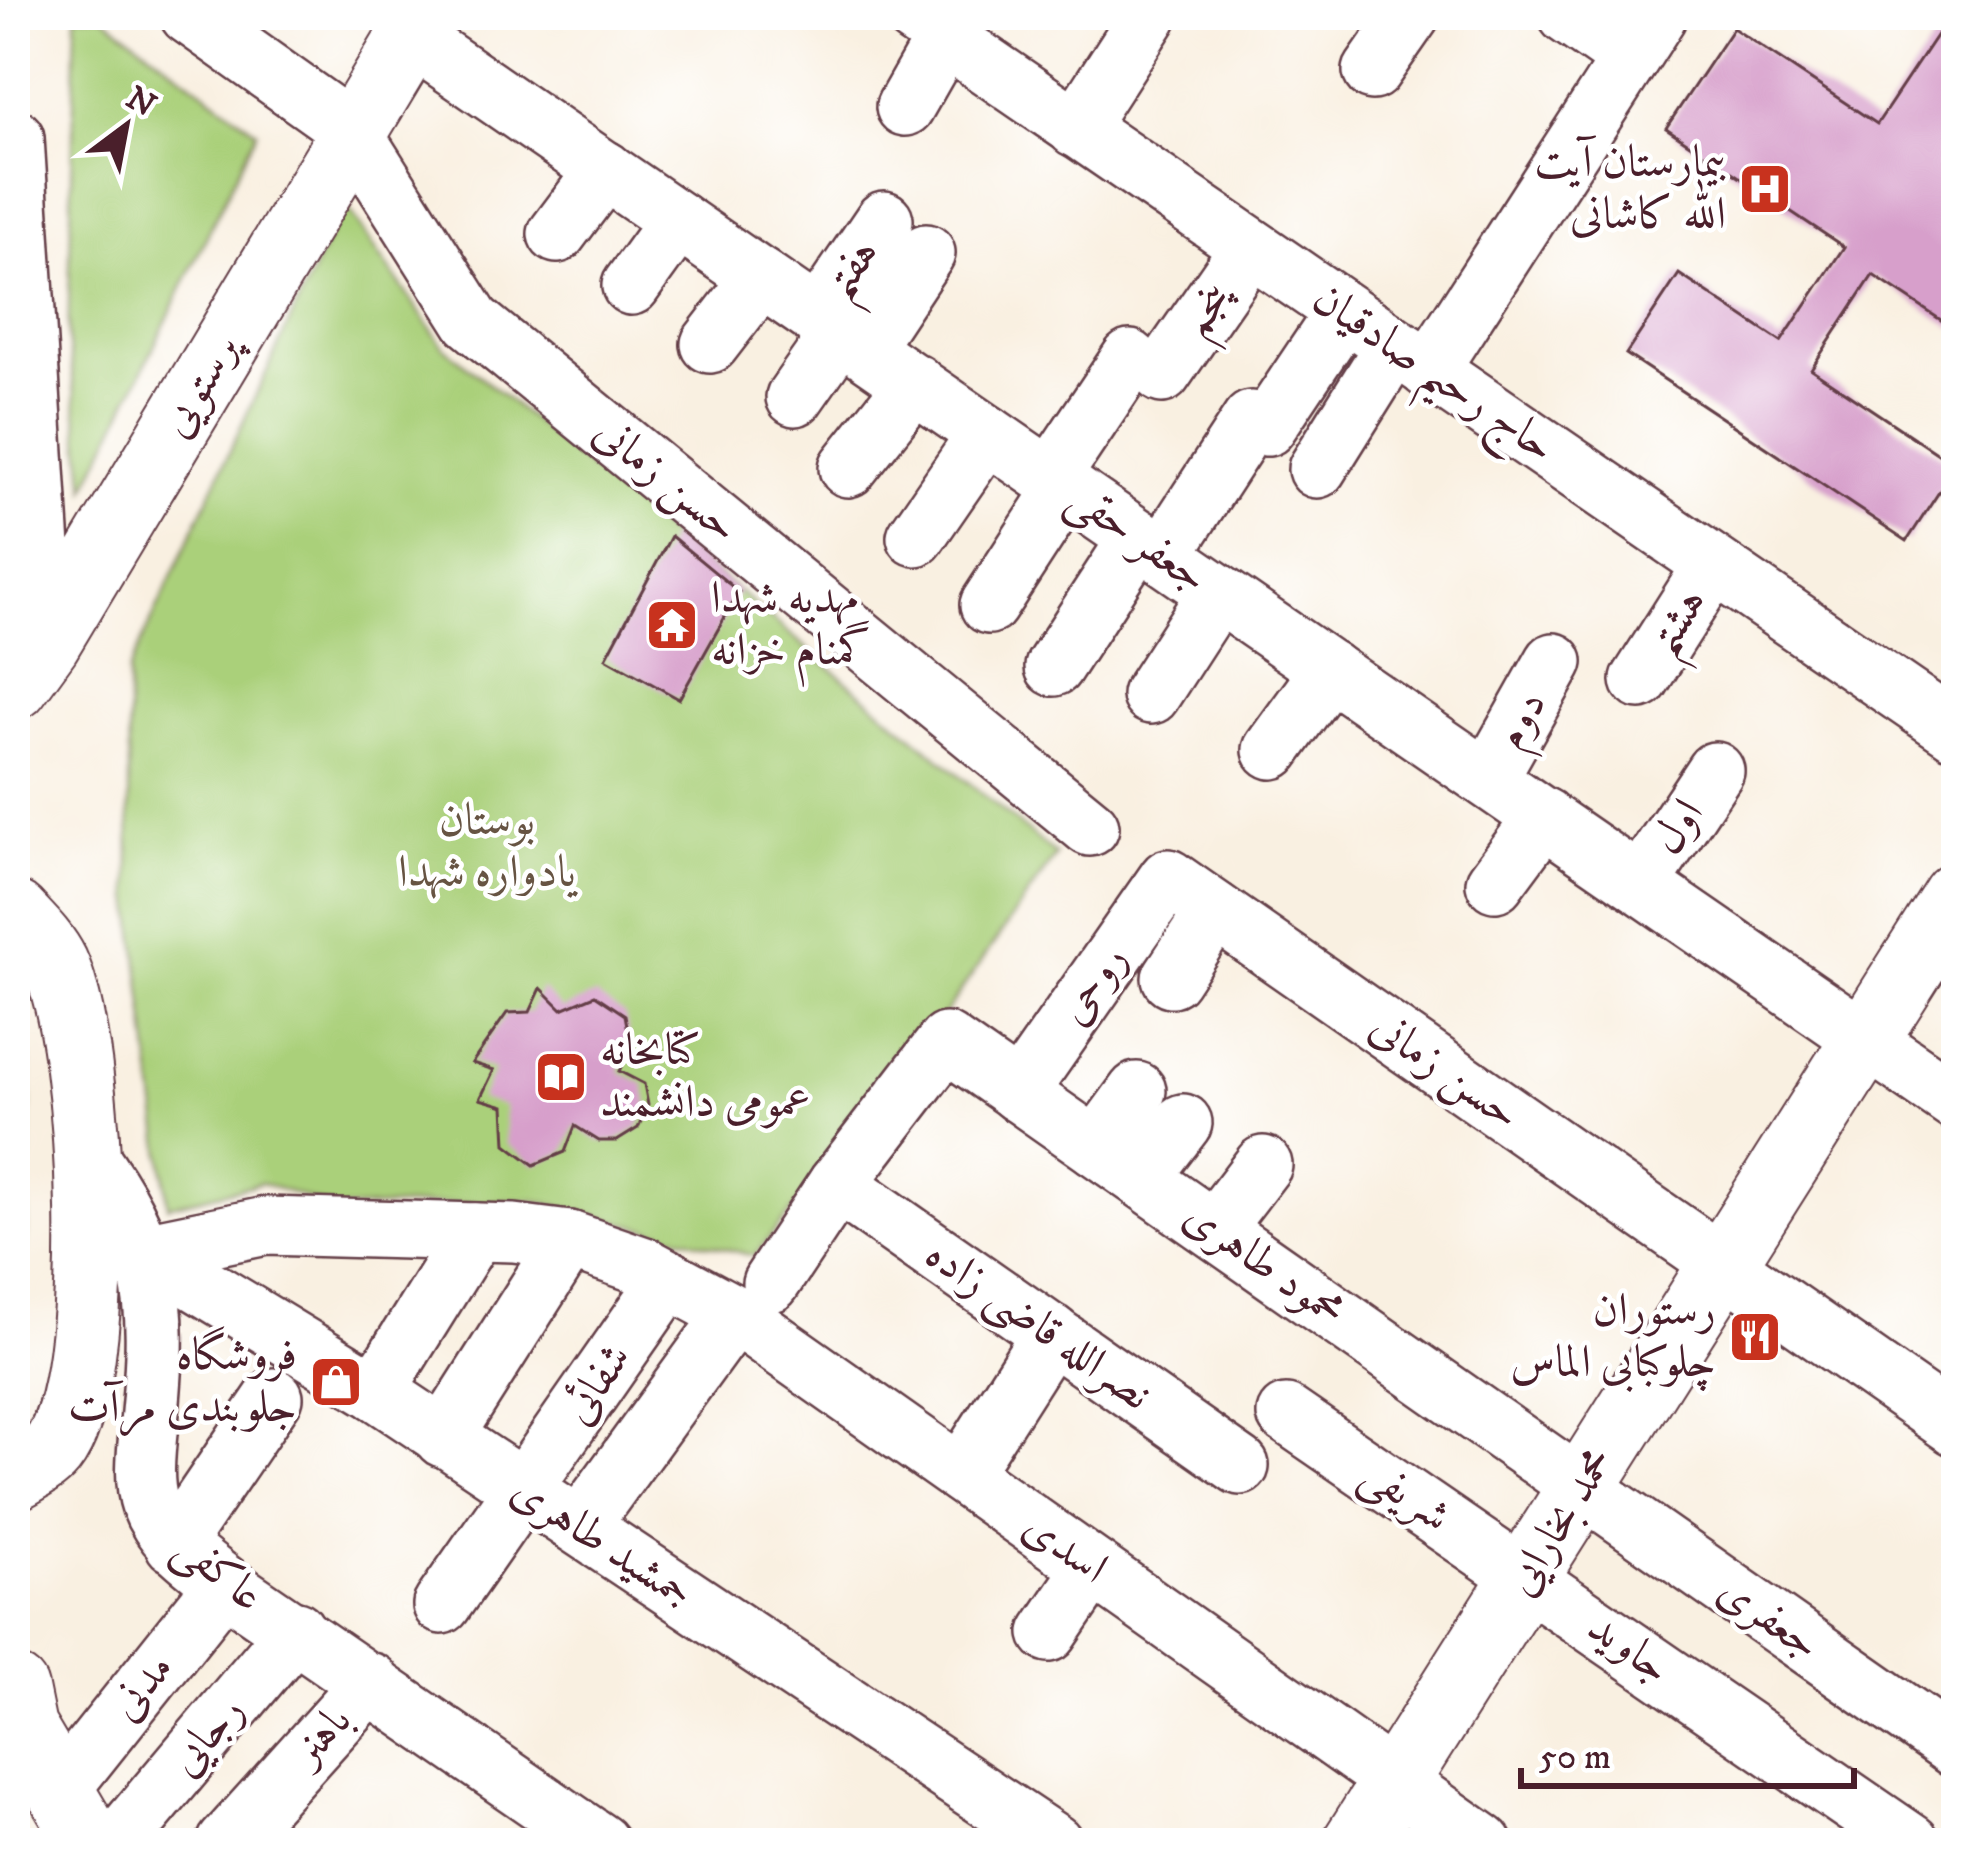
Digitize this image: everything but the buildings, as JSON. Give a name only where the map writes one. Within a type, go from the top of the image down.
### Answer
[{"type":"main road","name":"پرستویی","points":[[31,664],[417,26]]},
{"type":"main road","name":"محمد بخارایی","points":[[1356,1843],[1956,896]]},
{"type":"main road","points":[[15,914],[55,964],[77,1034],[86,1152],[79,1383],[52,1450],[15,1477]]},
{"type":"main road","points":[[15,1689],[23,1728],[75,1816]]},
{"type":"street","points":[[189,15],[352,131]]},
{"type":"street","points":[[1076,128],[1149,15]]},
{"type":"street","points":[[1372,71],[1411,15]]},
{"type":"street","points":[[1317,469],[1412,358],[1644,36],[1567,15]]},
{"type":"street","name":"جعفر حقی","points":[[417,26],[605,170],[1956,1102]]},
{"type":"street","points":[[904,107],[929,26]]},
{"type":"street","name":"حاج رحیم صادقیان","points":[[929,26],[1956,731]]},
{"type":"street","name":"حسن زمانی","points":[[352,131],[472,320],[1090,827]]},
{"type":"street","points":[[15,138],[31,664]]},
{"type":"street","points":[[557,234],[605,170]]},
{"type":"street","points":[[631,286],[678,221]]},
{"type":"street","name":"هفتم","points":[[795,397],[905,237]]},
{"type":"street","name":"پنجم","points":[[989,605],[1058,483],[1146,366],[1250,247]]},
{"type":"street","points":[[710,344],[760,278]]},
{"type":"street","points":[[1054,668],[1151,546],[1259,423],[1344,312]]},
{"type":"street","points":[[848,468],[915,383]]},
{"type":"street","points":[[916,537],[987,434]]},
{"type":"street","name":"هشتم","points":[[1640,680],[1713,565]]},
{"type":"street","points":[[1151,695],[1217,592]]},
{"type":"street","name":"دوم","points":[[1488,779],[1554,662]]},
{"type":"street","points":[[1272,750],[1330,670]]},
{"type":"street","name":"اول","points":[[1640,884],[1715,771]]},
{"type":"street","points":[[1495,883],[1544,817]]},
{"type":"street","name":"حسن زمانی","points":[[1168,878],[1956,1427]]},
{"type":"street","name":"روحی","points":[[1018,1093],[1168,878]]},
{"type":"street","points":[[1171,978],[1215,911]]},
{"type":"street","name":"محمود طاهری","points":[[837,1184],[946,1042],[1583,1487]]},
{"type":"street","points":[[1119,1162],[1137,1091]]},
{"type":"street","points":[[1119,1162],[1183,1123]]},
{"type":"street","name":"عاکفی","points":[[86,1152],[121,1199],[145,1251],[155,1308],[149,1501],[174,1544],[224,1584],[600,1843]]},
{"type":"street","points":[[1214,1229],[1263,1165]]},
{"type":"street","points":[[580,1526],[837,1184]]},
{"type":"street","name":"نصرالله قاضی زاده","points":[[837,1184],[1240,1466]]},
{"type":"street","name":"اسدی","points":[[145,1251],[266,1226],[475,1232],[569,1240],[669,1280],[753,1299],[961,1474],[1483,1843]]},
{"type":"street","points":[[376,1391],[475,1232]]},
{"type":"street","points":[[443,1438],[569,1240]]},
{"type":"street","name":"جمشید طاهری","points":[[145,1251],[376,1391],[1054,1843]]},
{"type":"street","name":"شفائی","points":[[442,1605],[669,1280]]},
{"type":"street","points":[[961,1474],[1051,1333]]},
{"type":"street","points":[[174,1544],[274,1397]]},
{"type":"street","name":"شریفی","points":[[1286,1414],[1526,1576]]},
{"type":"street","name":"جعفری","points":[[1583,1487],[1956,1749]]},
{"type":"street","points":[[1049,1633],[1093,1568]]},
{"type":"street","name":"جاوید","points":[[1526,1576],[1911,1843]]},
{"type":"street","name":"مدنی","points":[[75,1816],[224,1584]]},
{"type":"street","name":"رجایی","points":[[117,1843],[296,1630]]},
{"type":"street","name":"باهنر","points":[[226,1843],[371,1682]]},
{"type":"green space","points":[[76,15],[102,15],[257,131],[86,489],[68,338]]},
{"type":"green space","name":"بوستان یادواره شهدا","points":[[344,204],[443,346],[1056,855],[875,1113],[754,1256],[533,1200],[337,1209],[262,1183],[168,1206],[130,890],[128,672]]},
{"type":"green space","points":[[15,978],[28,1048],[29,1100],[27,1217],[15,1349]]},
{"type":"place","name":"بیمارستان آیت الله کاشانی","points":[[1765,189]]},
{"type":"place","name":"مهدیه شهدا گمنام خزانه","points":[[672,625]]},
{"type":"place","name":"کتابخانه عمومی دانشمند","points":[[561,1077]]},
{"type":"place","name":"رستوران چلوکبابی الماس","points":[[1755,1337]]},
{"type":"place","name":"فروشگاه جلوبندی مرآت","points":[[336,1382]]}]
